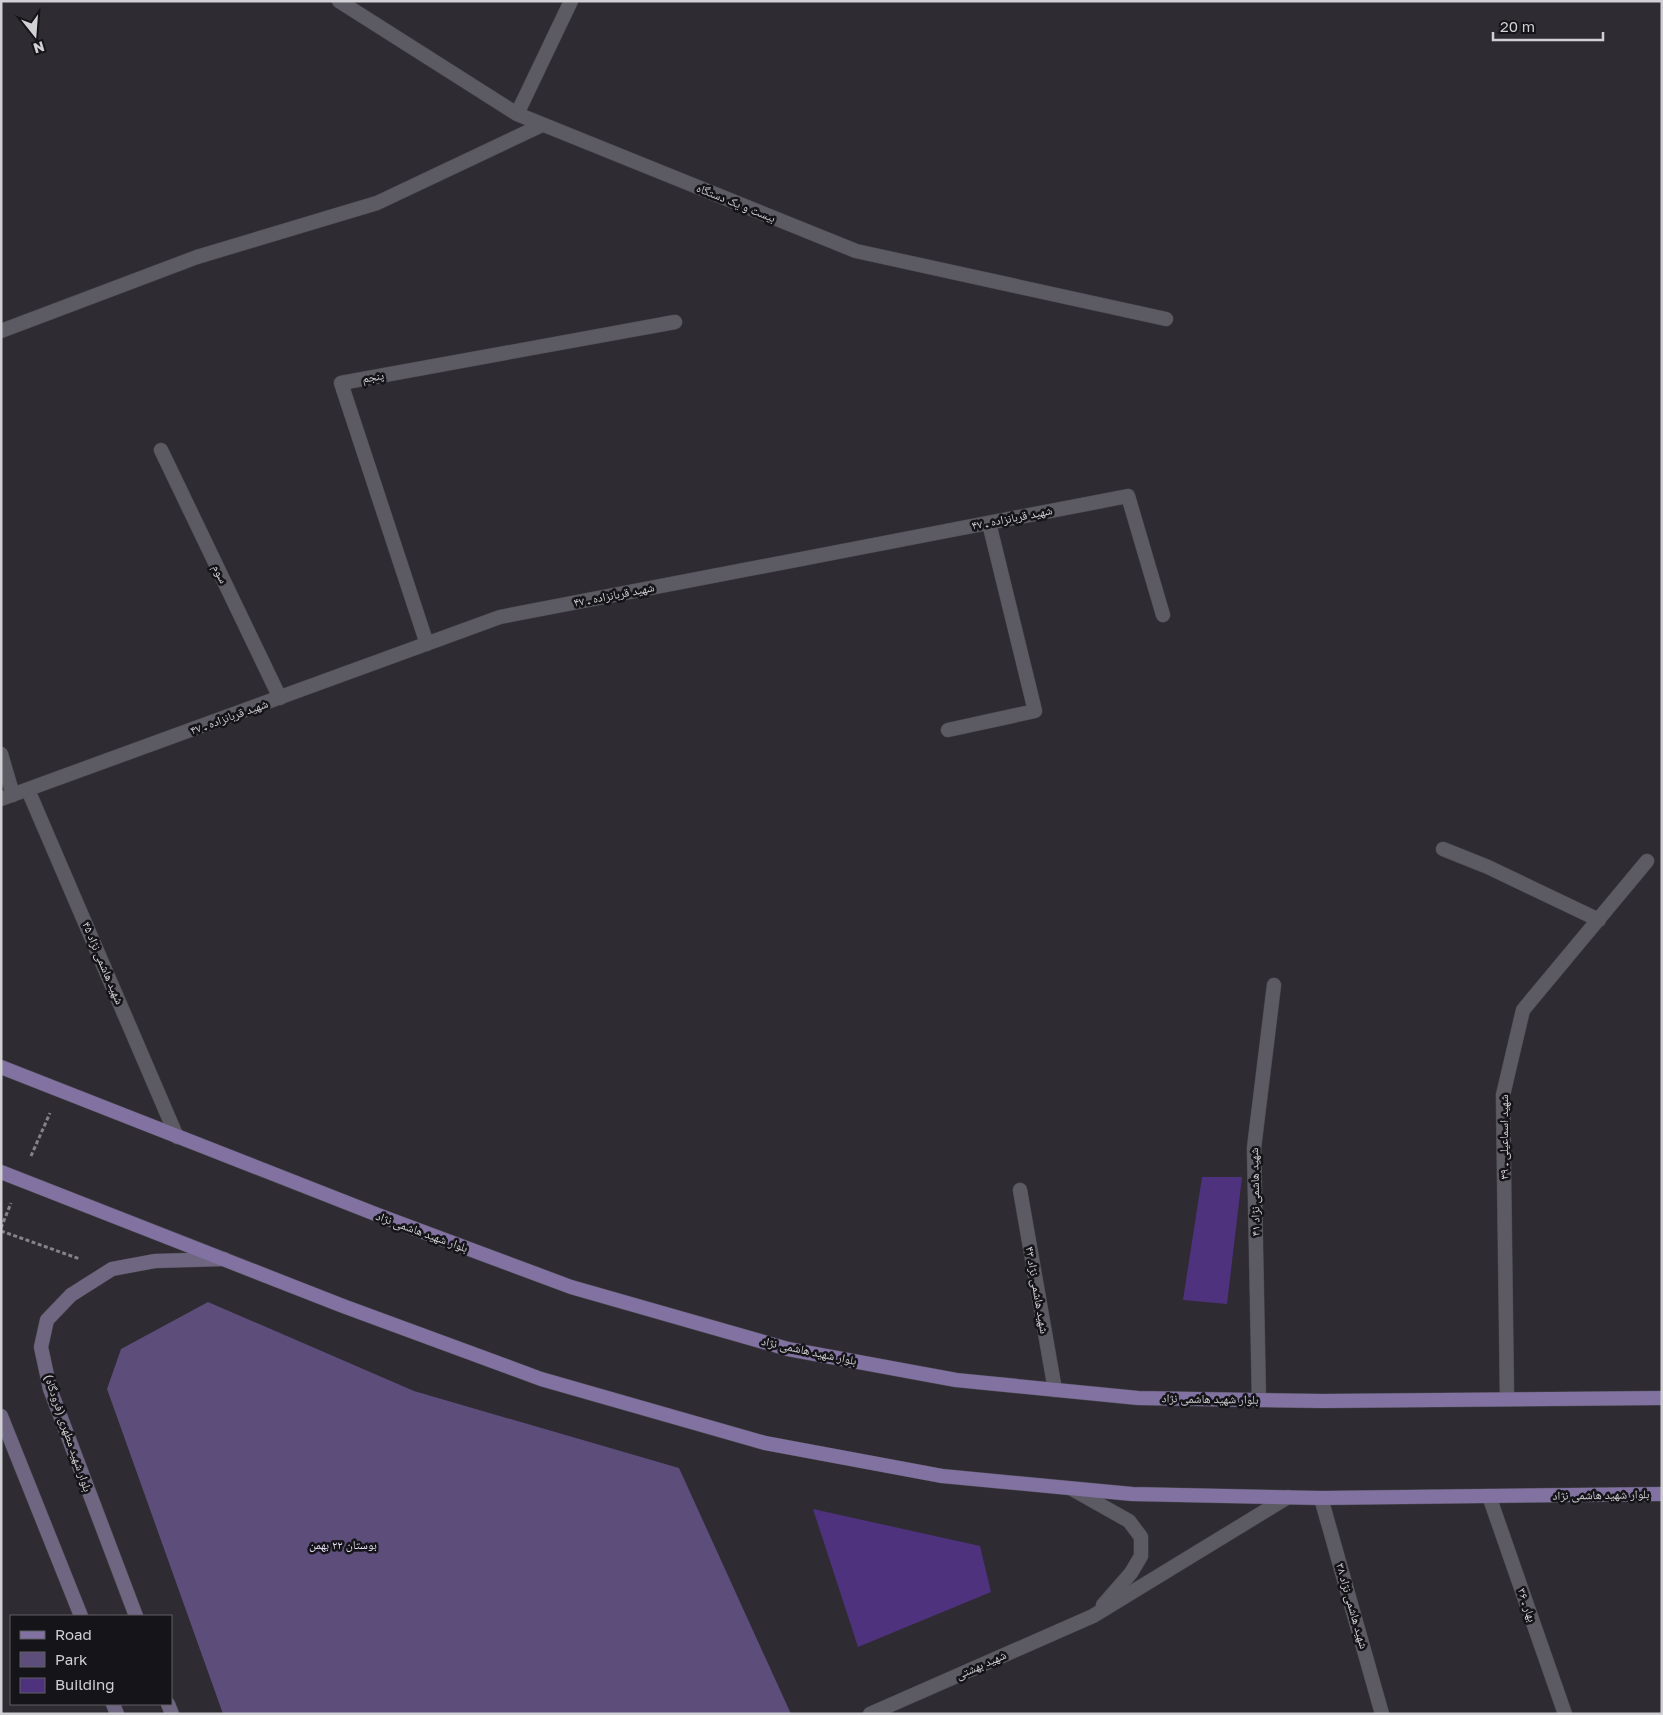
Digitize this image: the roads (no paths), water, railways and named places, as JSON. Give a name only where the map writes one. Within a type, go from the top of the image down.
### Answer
[{"type":"main road","name":"بلوار شهید هاشمی نژاد","points":[[1,1067],[378,1215],[581,1290],[788,1349],[956,1380],[1138,1398],[1322,1401],[1662,1398]]},
{"type":"main road","name":"بلوار شهید هاشمی نژاد","points":[[1,1172],[343,1306],[541,1379],[765,1443],[942,1476],[1132,1494],[1321,1498],[1662,1494]]},
{"type":"main road","name":"بلوار شهید مطهری (فرودگاه)","points":[[136,1615],[50,1389],[41,1347],[47,1320],[71,1295],[112,1270],[155,1261],[226,1260]]},
{"type":"main road","points":[[1,1416],[81,1615]]},
{"type":"street","name":"بیست و یک دستگاه","points":[[339,1],[517,114],[856,251],[1166,318]]},
{"type":"street","points":[[517,114],[570,1]]},
{"type":"street","points":[[1,331],[197,257],[377,203],[542,125]]},
{"type":"street","name":"پنجم","points":[[427,644],[341,383],[675,322]]},
{"type":"street","name":"سوم","points":[[161,450],[280,698]]},
{"type":"street","name":"شهید قربانزاده ـ ۴۷","points":[[7,797],[500,616],[1128,496],[1163,615]]},
{"type":"street","points":[[948,730],[1035,712],[989,523]]},
{"type":"street","points":[[1,754],[7,797]]},
{"type":"street","name":"شهید هاشمی نژاد ۴۵","points":[[28,790],[177,1137]]},
{"type":"street","points":[[1443,849],[1488,867],[1599,920]]},
{"type":"street","name":"شهید اسماعیلی ـ ۳۹","points":[[1507,1399],[1503,1095],[1523,1010],[1647,861]]},
{"type":"street","name":"شهید هاشمی نژاد ۴۱","points":[[1259,1400],[1254,1148],[1274,985]]},
{"type":"street","name":"شهید هاشمی نژاد ۴۳","points":[[1020,1190],[1055,1390]]},
{"type":"street","points":[[1072,1489],[1129,1521],[1142,1537],[1141,1556],[1132,1573],[1093,1616]]},
{"type":"street","name":"بهار ـ ۳۶","points":[[1489,1496],[1565,1714]]},
{"type":"street","name":"شهید بهشتی","points":[[870,1714],[1093,1616],[1288,1497]]},
{"type":"street","name":"شهید هاشمی نژاد ۳۸","points":[[1321,1498],[1382,1714]]},
{"type":"park label","name":"بوستان ۲۲ بهمن","points":[[343,1545]]}]
